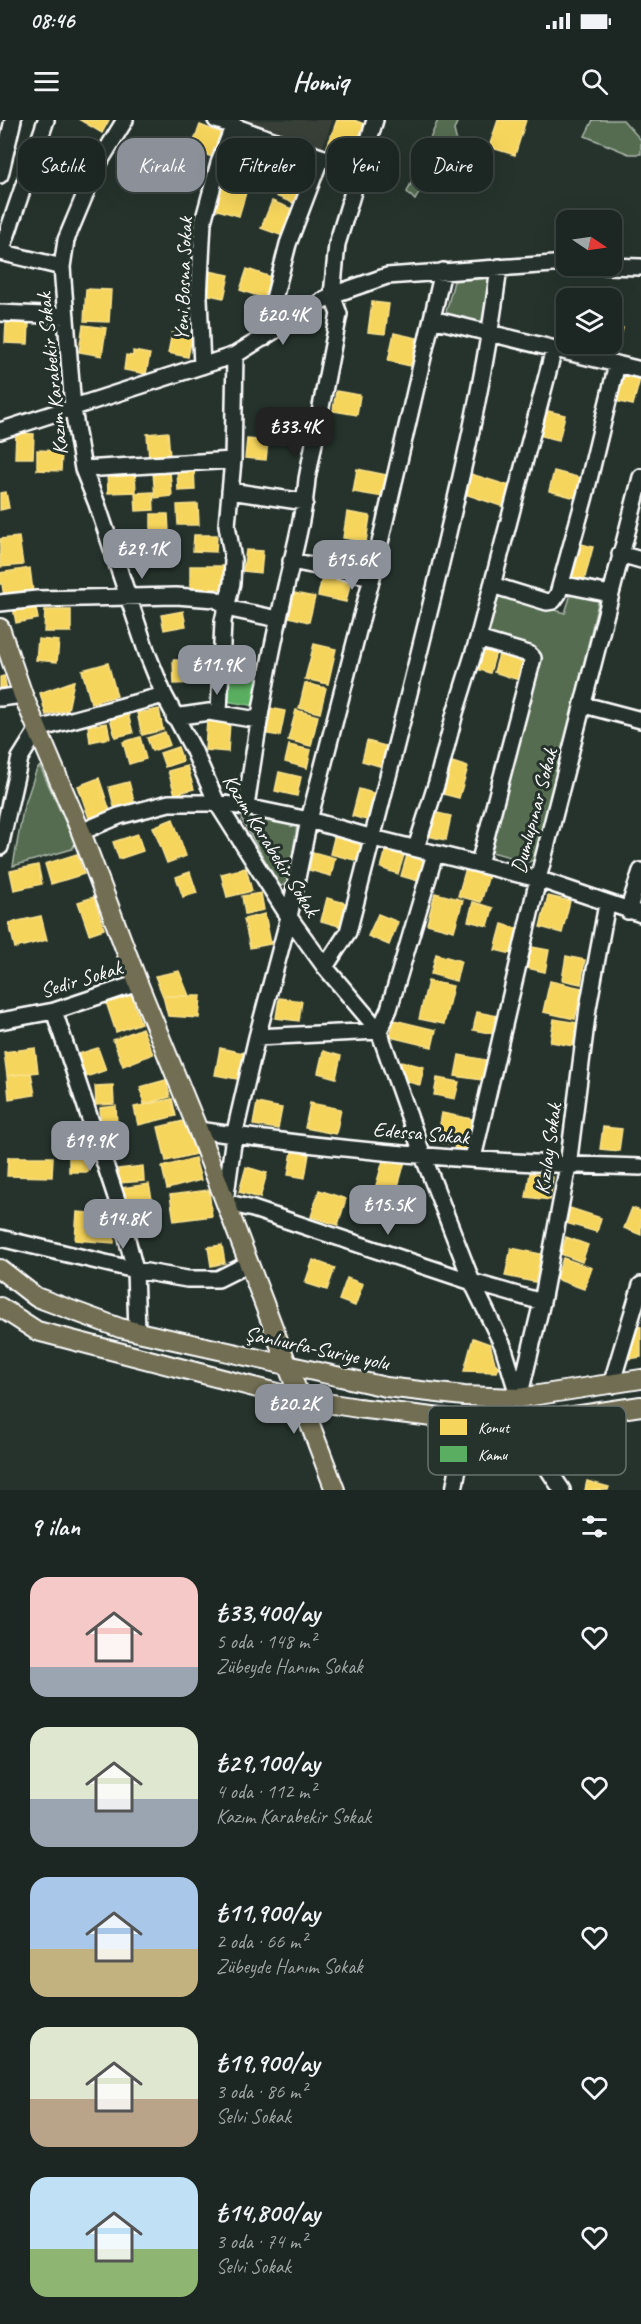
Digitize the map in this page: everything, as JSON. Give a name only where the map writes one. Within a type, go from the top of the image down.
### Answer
[{"type":"main road","points":[[0,628],[23,695],[81,832],[138,983],[198,1130],[335,1490]]},
{"type":"main road","name":"Şanlıurfa-Suriye yolu","points":[[0,1269],[36,1297],[120,1328],[386,1387],[464,1396],[519,1398],[641,1379]]},
{"type":"main road","points":[[0,1307],[37,1331],[300,1399],[428,1416]]},
{"type":"main road","points":[[626,1408],[641,1406]]},
{"type":"street","points":[[0,175],[13,120]]},
{"type":"street","points":[[46,120],[0,252],[62,267]]},
{"type":"street","name":"Kazım Karabekir Sokak","points":[[125,120],[97,166],[66,240],[62,267],[73,409],[83,469],[147,653],[174,717],[193,749],[217,803],[289,917],[325,967],[379,1031],[423,1156],[472,1282],[503,1346],[519,1398]]},
{"type":"street","points":[[216,120],[327,159]]},
{"type":"street","points":[[369,138],[375,120]]},
{"type":"street","name":"Yeni Bosna Sokak","points":[[202,366],[199,298],[203,222],[219,163],[234,125]]},
{"type":"street","points":[[264,338],[288,244],[321,157]]},
{"type":"street","points":[[246,807],[258,720],[305,502],[307,479],[339,314],[332,295],[337,244],[353,192]]},
{"type":"street","points":[[0,431],[235,355],[332,295],[387,276],[556,264]]},
{"type":"street","points":[[622,266],[641,267]]},
{"type":"street","points":[[325,967],[348,932],[373,838],[453,516],[491,334],[499,267]]},
{"type":"street","points":[[443,271],[372,577],[309,820],[289,917],[257,1037],[234,1136],[225,1202],[253,1209],[472,1282],[542,1302]]},
{"type":"street","points":[[0,313],[66,316]]},
{"type":"street","points":[[432,319],[641,370]]},
{"type":"street","points":[[416,848],[437,782],[454,713],[478,639],[554,349]]},
{"type":"street","points":[[219,712],[223,621],[233,560],[227,525],[233,460],[235,355]]},
{"type":"street","points":[[492,585],[547,602],[553,601],[558,594],[585,496],[616,364]]},
{"type":"street","points":[[83,469],[233,460]]},
{"type":"street","name":"Dumlupınar Sokak","points":[[473,1158],[538,879],[641,477]]},
{"type":"street","points":[[230,491],[305,502]]},
{"type":"street","points":[[620,554],[641,560]]},
{"type":"street","points":[[291,561],[372,577]]},
{"type":"street","points":[[561,584],[610,594]]},
{"type":"street","points":[[0,603],[37,599],[176,596],[216,599],[235,610],[278,619]]},
{"type":"street","points":[[478,639],[529,654],[533,658],[479,864]]},
{"type":"street","points":[[0,698],[23,695]]},
{"type":"street","points":[[0,847],[20,759],[38,729],[164,695]]},
{"type":"street","points":[[584,705],[641,720]]},
{"type":"street","points":[[174,717],[219,712],[258,720]]},
{"type":"street","points":[[81,832],[119,816],[169,803],[217,803],[246,807],[309,820],[538,879],[635,913],[641,871]]},
{"type":"street","points":[[257,1037],[379,1031],[388,1009],[435,854]]},
{"type":"street","name":"Kızılay Sokak","points":[[519,1398],[542,1302],[568,1166],[588,1008],[607,904]]},
{"type":"street","name":"Sedir Sokak","points":[[0,1021],[54,1011],[138,983]]},
{"type":"street","points":[[54,1011],[117,1200],[135,1270],[137,1331]]},
{"type":"street","name":"Edessa Sokak","points":[[198,1130],[234,1136],[423,1156],[568,1166],[641,1167]]},
{"type":"street","points":[[0,1238],[135,1270],[187,1279],[218,1279],[248,1264]]},
{"type":"street","points":[[610,1385],[641,1285]]},
{"type":"street","points":[[454,1490],[457,1475]]},
{"type":"street","points":[[552,1475],[562,1490]]},
{"type":"shaded area","points":[[234,120],[333,120],[322,149],[315,147],[315,138],[289,138]]},
{"type":"green space","points":[[438,120],[458,120],[454,130],[456,138],[430,138]]},
{"type":"green space","points":[[593,120],[623,120],[641,140],[641,154],[629,154],[585,136]]},
{"type":"green space","points":[[411,183],[411,192],[419,192],[415,200],[407,192]]},
{"type":"green space","points":[[493,278],[486,327],[448,317],[446,312],[454,281]]},
{"type":"green space","points":[[572,591],[599,599],[537,859],[528,862],[488,851],[539,657],[487,635],[497,593],[565,613]]},
{"type":"green space","points":[[40,766],[75,844],[72,849],[13,866],[23,810],[36,771]]},
{"type":"green space","points":[[243,814],[297,826],[288,884],[280,886],[242,820]]},
{"type":"building: Konut","points":[[80,120],[109,120],[102,133]]},
{"type":"building: Konut","points":[[337,120],[354,120],[364,124],[358,138],[330,138]]},
{"type":"building: Konut","points":[[498,120],[526,120],[515,155],[493,148],[492,138]]},
{"type":"building: Konut","points":[[200,125],[221,133],[217,138],[212,157],[205,154],[205,138],[195,138]]},
{"type":"building: Konut","points":[[219,192],[246,192],[239,216],[214,209]]},
{"type":"building: Konut","points":[[278,192],[303,192],[298,205],[276,196]]},
{"type":"building: Konut","points":[[272,201],[297,211],[286,237],[261,228]]},
{"type":"building: Konut","points":[[247,269],[274,278],[267,299],[240,290]]},
{"type":"building: Konut","points":[[209,271],[229,275],[224,298],[204,294]]},
{"type":"building: Konut","points":[[86,289],[111,290],[109,322],[84,321]]},
{"type":"building: Konut","points":[[372,302],[389,304],[385,334],[368,332]]},
{"type":"building: Konut","points":[[6,322],[29,323],[28,344],[5,343]]},
{"type":"building: Konut","points":[[83,325],[106,328],[102,356],[79,352]]},
{"type":"building: Konut","points":[[172,333],[192,337],[188,357],[168,353]]},
{"type":"building: Konut","points":[[394,333],[417,338],[411,366],[388,361]]},
{"type":"building: Konut","points":[[133,351],[150,354],[146,374],[124,370],[126,355],[133,356]]},
{"type":"building: Konut","points":[[622,374],[640,379],[633,405],[615,401]]},
{"type":"building: Konut","points":[[336,391],[360,395],[357,415],[333,411]]},
{"type":"building: Konut","points":[[544,410],[565,415],[559,440],[538,435]]},
{"type":"building: Konut","points":[[168,432],[170,457],[149,459],[147,434]]},
{"type":"building: Konut","points":[[16,433],[34,434],[33,458],[15,458]]},
{"type":"building: Konut","points":[[247,439],[268,441],[266,460],[245,458]]},
{"type":"building: Konut","points":[[37,450],[62,451],[61,471],[37,470]]},
{"type":"building: Konut","points":[[194,467],[195,490],[178,491],[177,468]]},
{"type":"building: Konut","points":[[357,469],[387,475],[383,497],[353,492]]},
{"type":"building: Konut","points":[[170,471],[172,496],[155,498],[153,472]]},
{"type":"building: Konut","points":[[554,471],[581,478],[576,498],[549,491]]},
{"type":"building: Konut","points":[[135,472],[136,492],[108,493],[107,473]]},
{"type":"building: Konut","points":[[471,474],[510,486],[504,507],[465,494]]},
{"type":"building: Konut","points":[[6,492],[9,508],[0,510],[0,493]]},
{"type":"building: Konut","points":[[153,492],[154,510],[136,511],[135,493]]},
{"type":"building: Konut","points":[[198,504],[199,525],[178,525],[177,505]]},
{"type":"building: Konut","points":[[347,512],[370,516],[366,542],[343,538]]},
{"type":"building: Konut","points":[[151,514],[168,514],[169,533],[151,533]]},
{"type":"building: Konut","points":[[194,535],[217,535],[216,552],[193,551]]},
{"type":"building: Konut","points":[[19,537],[23,565],[0,567],[0,539]]},
{"type":"building: Konut","points":[[173,539],[173,558],[151,559],[150,540]]},
{"type":"building: Konut","points":[[578,543],[593,547],[584,581],[569,577]]},
{"type":"building: Konut","points":[[246,550],[263,551],[261,573],[243,571]]},
{"type":"building: Konut","points":[[190,566],[226,566],[226,589],[190,589]]},
{"type":"building: Konut","points":[[30,568],[33,592],[4,597],[2,584],[0,584],[0,573]]},
{"type":"building: Konut","points":[[323,573],[351,580],[346,602],[318,596]]},
{"type":"building: Konut","points":[[294,593],[315,597],[309,622],[289,617]]},
{"type":"building: Konut","points":[[35,603],[38,619],[16,623],[13,607]]},
{"type":"building: Konut","points":[[45,610],[71,610],[71,632],[44,632]]},
{"type":"building: Konut","points":[[183,611],[186,626],[164,630],[161,615]]},
{"type":"building: Konut","points":[[38,639],[59,641],[57,662],[36,660]]},
{"type":"building: Konut","points":[[314,644],[336,649],[328,684],[305,679]]},
{"type":"building: Konut","points":[[480,647],[496,652],[490,673],[474,668]]},
{"type":"building: Konut","points":[[500,651],[525,659],[519,680],[494,672]]},
{"type":"building: Konut","points":[[173,660],[196,660],[197,683],[174,684]]},
{"type":"building: Konut","points":[[108,663],[117,696],[91,703],[82,670]]},
{"type":"building: Konut","points":[[4,676],[7,690],[0,692],[0,677]]},
{"type":"building: Konut","points":[[74,681],[68,710],[46,715],[40,693]]},
{"type":"building: Konut","points":[[305,683],[326,688],[320,713],[299,708]]},
{"type":"building: Konut","points":[[265,707],[285,711],[280,736],[261,733]]},
{"type":"building: Konut","points":[[159,709],[163,730],[142,735],[137,713]]},
{"type":"building: Konut","points":[[296,710],[318,716],[311,746],[288,740]]},
{"type":"building: Konut","points":[[128,714],[133,733],[115,737],[110,718]]},
{"type":"building: Konut","points":[[207,720],[230,722],[228,752],[205,750]]},
{"type":"building: Konut","points":[[107,723],[110,738],[90,742],[88,726]]},
{"type":"building: Konut","points":[[165,732],[170,745],[152,751],[147,738]]},
{"type":"building: Konut","points":[[140,737],[146,759],[129,764],[123,742]]},
{"type":"building: Konut","points":[[367,741],[389,747],[383,767],[362,761]]},
{"type":"building: Konut","points":[[289,745],[311,750],[307,768],[285,762]]},
{"type":"building: Konut","points":[[178,747],[183,761],[165,767],[160,753]]},
{"type":"building: Konut","points":[[449,761],[468,767],[459,798],[439,793]]},
{"type":"building: Konut","points":[[187,766],[194,789],[175,794],[168,771]]},
{"type":"building: Konut","points":[[279,772],[301,777],[297,796],[275,791]]},
{"type":"building: Konut","points":[[99,778],[110,811],[89,818],[78,786]]},
{"type":"building: Konut","points":[[129,782],[135,805],[115,810],[109,787]]},
{"type":"building: Konut","points":[[359,789],[377,794],[370,821],[352,816]]},
{"type":"building: Konut","points":[[433,812],[451,816],[446,840],[427,836]]},
{"type":"building: Konut","points":[[173,819],[186,856],[167,863],[153,827]]},
{"type":"building: Konut","points":[[138,834],[143,851],[119,859],[113,842]]},
{"type":"building: Konut","points":[[335,834],[364,842],[359,861],[330,854]]},
{"type":"building: Konut","points":[[386,850],[404,855],[398,874],[381,868]]},
{"type":"building: Konut","points":[[313,852],[335,858],[331,876],[309,870]]},
{"type":"building: Konut","points":[[408,852],[429,858],[422,882],[401,876]]},
{"type":"building: Konut","points":[[77,854],[84,874],[51,884],[45,864]]},
{"type":"building: Konut","points":[[38,865],[42,884],[14,890],[10,871]]},
{"type":"building: Konut","points":[[246,868],[252,891],[227,897],[221,874]]},
{"type":"building: Konut","points":[[466,868],[489,875],[481,902],[458,896]]},
{"type":"building: Konut","points":[[190,872],[197,893],[183,897],[176,877]]},
{"type":"building: Konut","points":[[261,893],[264,910],[245,914],[242,896]]},
{"type":"building: Konut","points":[[435,893],[463,900],[454,931],[427,924]]},
{"type":"building: Konut","points":[[548,896],[570,901],[562,933],[540,927]]},
{"type":"building: Konut","points":[[94,897],[104,929],[89,934],[78,902]]},
{"type":"building: Konut","points":[[327,898],[349,904],[343,927],[321,921]]},
{"type":"building: Konut","points":[[473,902],[493,908],[488,926],[468,921]]},
{"type":"building: Konut","points":[[265,914],[271,944],[250,948],[244,919]]},
{"type":"building: Konut","points":[[378,914],[398,922],[389,945],[368,936]]},
{"type":"building: Konut","points":[[41,916],[47,940],[15,948],[9,923]]},
{"type":"building: Konut","points":[[502,924],[519,929],[512,954],[495,950]]},
{"type":"building: Konut","points":[[532,947],[549,950],[545,972],[527,968]]},
{"type":"building: Konut","points":[[436,954],[461,961],[456,981],[431,974]]},
{"type":"building: Konut","points":[[566,956],[585,960],[581,984],[562,980]]},
{"type":"building: Konut","points":[[179,971],[189,996],[163,996],[155,976]]},
{"type":"building: Konut","points":[[428,981],[453,986],[444,1024],[419,1019]]},
{"type":"building: Konut","points":[[550,981],[582,988],[575,1019],[543,1012]]},
{"type":"building: Konut","points":[[130,993],[141,1023],[116,1032],[106,1002]]},
{"type":"building: Konut","points":[[163,996],[201,996],[199,1018],[168,1016]]},
{"type":"building: Konut","points":[[279,998],[302,1001],[299,1021],[276,1018]]},
{"type":"building: Konut","points":[[477,1012],[498,1016],[494,1034],[473,1030]]},
{"type":"building: Konut","points":[[554,1019],[578,1023],[573,1046],[550,1042]]},
{"type":"building: Konut","points":[[394,1020],[436,1030],[432,1047],[390,1037]]},
{"type":"building: Konut","points":[[142,1028],[153,1054],[123,1066],[113,1040]]},
{"type":"building: Konut","points":[[35,1048],[38,1072],[7,1076],[4,1052]]},
{"type":"building: Konut","points":[[98,1048],[106,1070],[83,1078],[75,1055]]},
{"type":"building: Konut","points":[[220,1048],[248,1054],[242,1080],[215,1075]]},
{"type":"building: Konut","points":[[323,1051],[341,1056],[336,1078],[318,1073]]},
{"type":"building: Konut","points":[[459,1055],[486,1060],[482,1080],[455,1076]]},
{"type":"building: Konut","points":[[401,1061],[424,1067],[420,1085],[397,1079]]},
{"type":"building: Konut","points":[[31,1073],[35,1095],[9,1099],[7,1076]]},
{"type":"building: Konut","points":[[437,1078],[459,1082],[455,1099],[434,1095]]},
{"type":"building: Konut","points":[[166,1080],[170,1097],[144,1104],[140,1087]]},
{"type":"building: Konut","points":[[113,1085],[114,1104],[96,1105],[95,1086]]},
{"type":"building: Konut","points":[[172,1099],[176,1116],[138,1125],[134,1107]]},
{"type":"building: Konut","points":[[257,1103],[282,1108],[278,1129],[253,1125]]},
{"type":"building: Konut","points":[[310,1103],[341,1109],[336,1134],[305,1128]]},
{"type":"building: Konut","points":[[116,1106],[117,1124],[101,1125],[100,1108]]},
{"type":"building: Konut","points":[[442,1113],[472,1119],[467,1152],[454,1150],[455,1145],[437,1142]]},
{"type":"building: Konut","points":[[184,1121],[196,1154],[166,1161],[158,1127]]},
{"type":"building: Konut","points":[[603,1127],[622,1129],[619,1151],[600,1149]]},
{"type":"building: Konut","points":[[69,1146],[88,1146],[88,1172],[69,1172]]},
{"type":"building: Konut","points":[[292,1152],[309,1154],[305,1178],[288,1175]]},
{"type":"building: Konut","points":[[8,1157],[53,1157],[52,1177],[7,1176]]},
{"type":"building: Konut","points":[[384,1157],[405,1161],[394,1201],[373,1196]]},
{"type":"building: Konut","points":[[195,1158],[201,1180],[167,1189],[162,1167]]},
{"type":"building: Konut","points":[[143,1166],[144,1181],[119,1183],[118,1169]]},
{"type":"building: Konut","points":[[246,1167],[267,1173],[260,1198],[239,1192]]},
{"type":"building: Konut","points":[[530,1173],[553,1177],[550,1200],[526,1197]]},
{"type":"building: Konut","points":[[149,1184],[152,1199],[124,1203],[122,1188]]},
{"type":"building: Konut","points":[[209,1190],[212,1216],[174,1221],[170,1195]]},
{"type":"building: Konut","points":[[319,1190],[346,1199],[338,1225],[311,1217]]},
{"type":"building: Konut","points":[[148,1202],[152,1221],[130,1225],[127,1206]]},
{"type":"building: Konut","points":[[570,1208],[601,1218],[597,1232],[566,1223]]},
{"type":"building: Konut","points":[[632,1208],[641,1211],[641,1235],[624,1228]]},
{"type":"building: Konut","points":[[77,1212],[116,1215],[114,1243],[75,1240]]},
{"type":"building: Konut","points":[[566,1237],[588,1245],[582,1262],[561,1254]]},
{"type":"building: Konut","points":[[222,1245],[225,1263],[211,1266],[208,1247]]},
{"type":"building: Konut","points":[[511,1248],[541,1254],[535,1282],[505,1276]]},
{"type":"building: Konut","points":[[563,1258],[592,1268],[584,1289],[556,1279]]},
{"type":"building: Konut","points":[[313,1260],[335,1268],[327,1290],[305,1283]]},
{"type":"building: Konut","points":[[347,1278],[363,1284],[355,1306],[339,1300]]},
{"type":"building: Konut","points":[[634,1326],[641,1327],[641,1357],[627,1359]]},
{"type":"building: Konut","points":[[473,1338],[490,1344],[495,1363],[499,1367],[497,1372],[464,1371]]},
{"type":"building: Konut","points":[[587,1481],[609,1487],[608,1490],[585,1490]]},
{"type":"building: Kamu","points":[[230,664],[262,669],[256,706],[224,701]]}]
